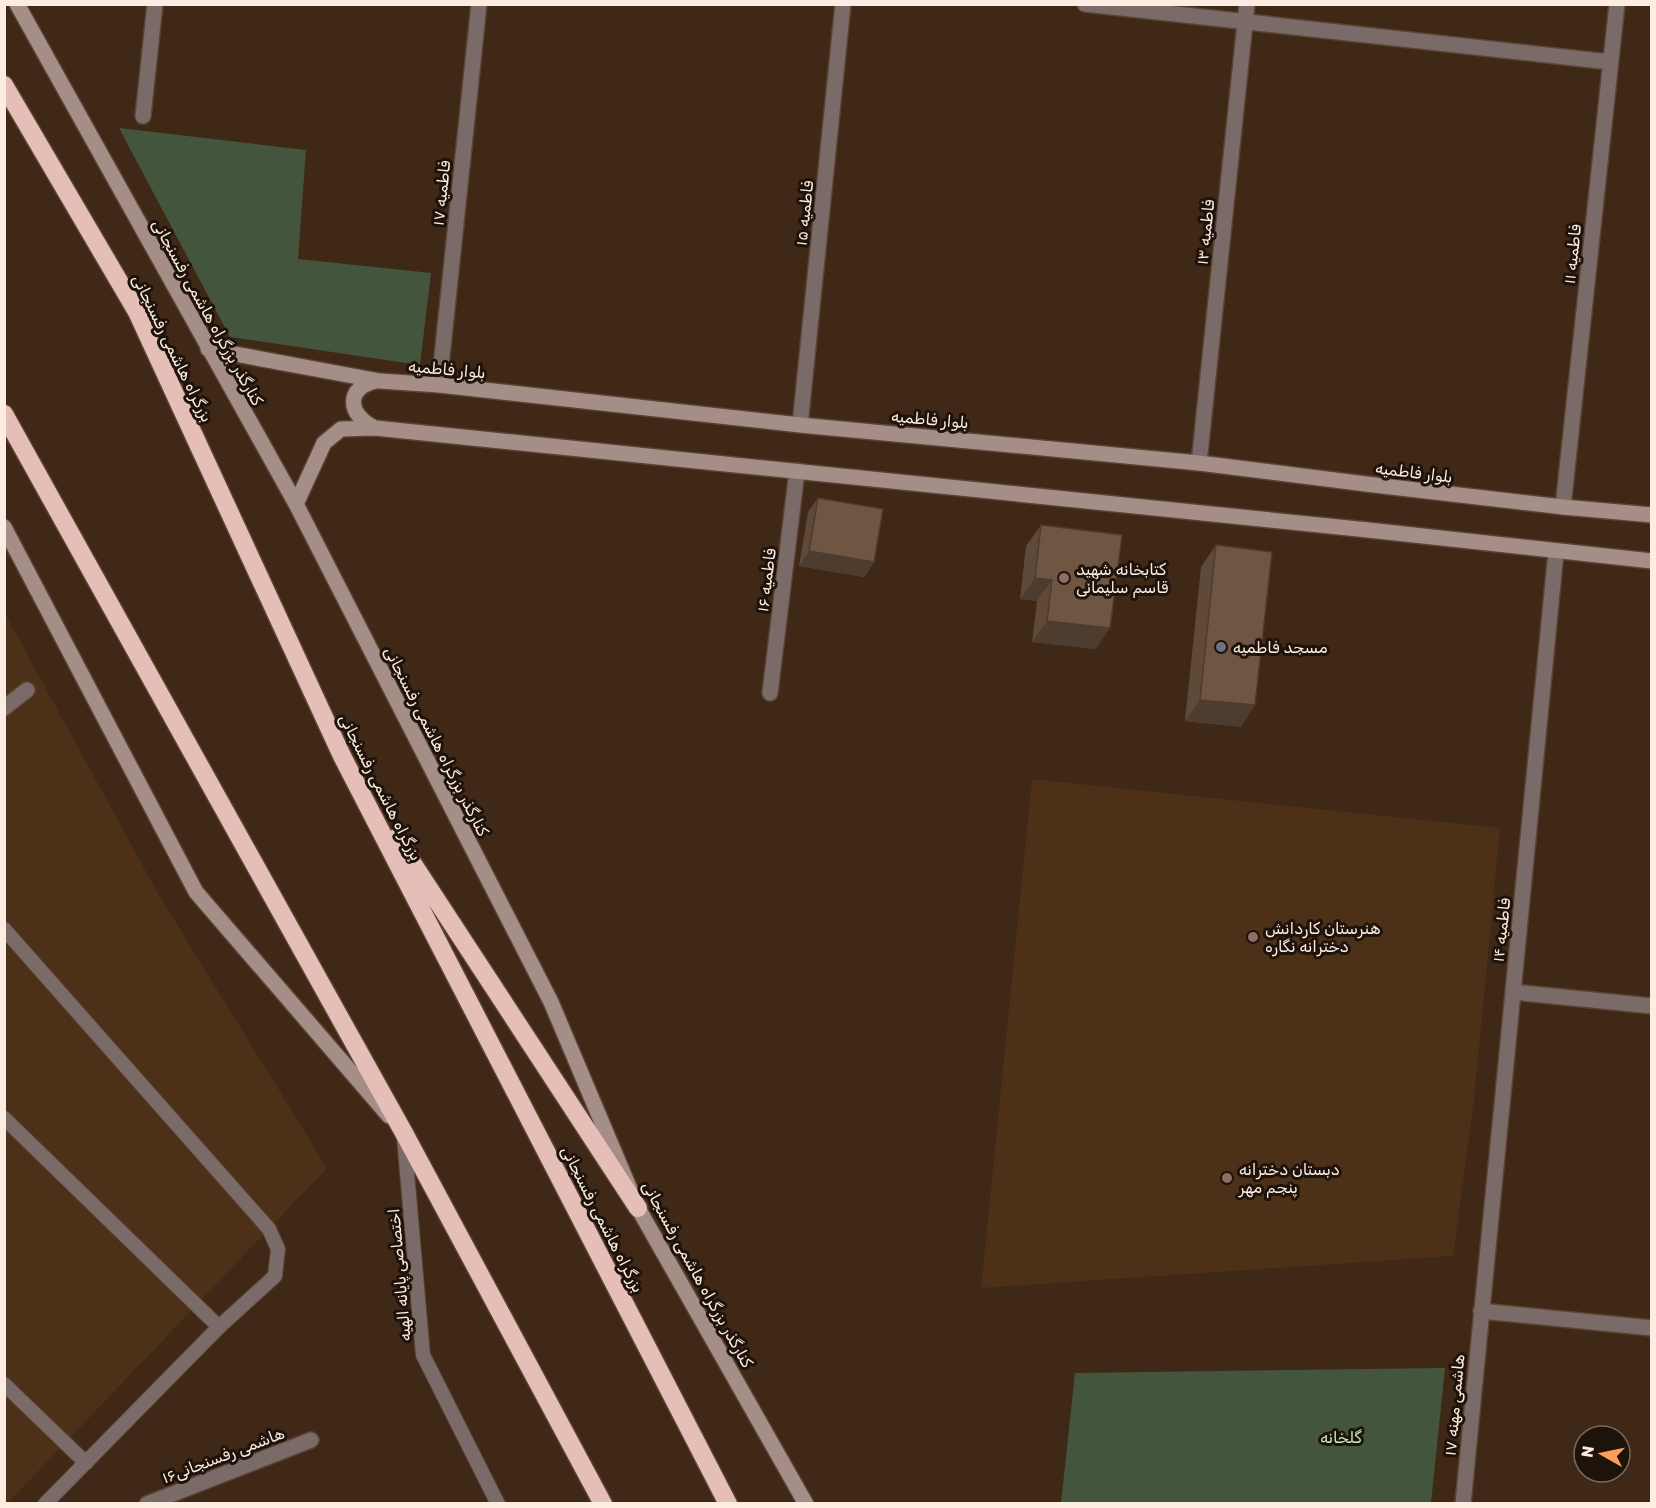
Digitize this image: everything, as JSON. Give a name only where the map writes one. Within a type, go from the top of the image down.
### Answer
[{"type":"highway","name":"بزرگراه هاشمی رفسنجانی","points":[[4,86],[137,312],[342,756],[728,1503]]},
{"type":"highway","points":[[4,414],[404,1133],[603,1503]]},
{"type":"highway","points":[[342,756],[638,1208]]},
{"type":"street","name":"کنارگذر بزرگراه هاشمی رفسنجانی","points":[[17,4],[296,504],[551,1002],[638,1208],[806,1503]]},
{"type":"street","points":[[143,116],[155,4]]},
{"type":"street","name":"فاطمیه ۱۷","points":[[439,385],[480,4]]},
{"type":"street","name":"فاطمیه ۱۵","points":[[800,425],[843,4]]},
{"type":"street","points":[[1085,4],[1610,63]]},
{"type":"street","name":"فاطمیه ۱۳","points":[[1198,463],[1247,4]]},
{"type":"street","name":"فاطمیه ۱۱","points":[[1563,507],[1617,4]]},
{"type":"street","name":"بلوار فاطمیه","points":[[208,349],[380,381],[439,385],[800,425],[1198,463],[1563,507],[1652,515]]},
{"type":"street","points":[[375,428],[358,418],[354,409],[354,399],[358,389],[366,384],[380,381]]},
{"type":"street","points":[[296,504],[324,443],[341,429],[375,428],[1652,561]]},
{"type":"street","name":"فاطمیه ۱۶","points":[[770,693],[797,471]]},
{"type":"street","points":[[4,527],[196,892],[404,1133]]},
{"type":"street","name":"فاطمیه ۱۴","points":[[1481,1311],[1556,552]]},
{"type":"street","points":[[4,708],[27,690]]},
{"type":"street","points":[[1513,992],[1652,1006]]},
{"type":"street","points":[[1481,1311],[1652,1328]]},
{"type":"street","name":"هاشمی مهنه ۱۷","points":[[1463,1503],[1481,1311]]},
{"type":"street","name":"هاشمی رفسنجانی۱۶","points":[[147,1503],[311,1440]]},
{"type":"lane","points":[[4,929],[269,1229],[278,1249],[275,1276],[219,1327],[45,1503]]},
{"type":"lane","points":[[4,1118],[219,1327]]},
{"type":"lane","name":"اختصاصی پایانه الهیه","points":[[404,1133],[423,1355],[498,1503]]},
{"type":"lane","points":[[4,1384],[86,1463]]},
{"type":"shaded area","points":[[4,612],[160,897],[327,1168],[7,1504],[4,1503]]},
{"type":"shaded area","points":[[1032,779],[1500,828],[1474,1100],[1453,1256],[981,1288]]},
{"type":"green space","points":[[119,128],[306,150],[298,259],[431,273],[420,365],[230,337]]},
{"type":"green space","name":"گلخانه","points":[[1445,1368],[1431,1503],[1061,1503],[1075,1373]]},
{"type":"building","points":[[818,498],[883,509],[874,562],[809,551]]},
{"type":"building","name":"کتابخانه شهید قاسم سلیمانی","points":[[1041,525],[1122,535],[1110,628],[1047,621],[1052,580],[1035,578]]},
{"type":"building","name":"مسجد فاطمیه","points":[[1216,545],[1272,552],[1255,705],[1200,700]]},
{"type":"place","name":"کتابخانه شهید قاسم سلیمانی","points":[[1064,578]]},
{"type":"place","name":"مسجد فاطمیه","points":[[1221,647]]},
{"type":"place","name":"هنرستان کاردانش دخترانه نگاره","points":[[1253,937]]},
{"type":"place","name":"دبستان دخترانه پنجم مهر","points":[[1227,1178]]}]
